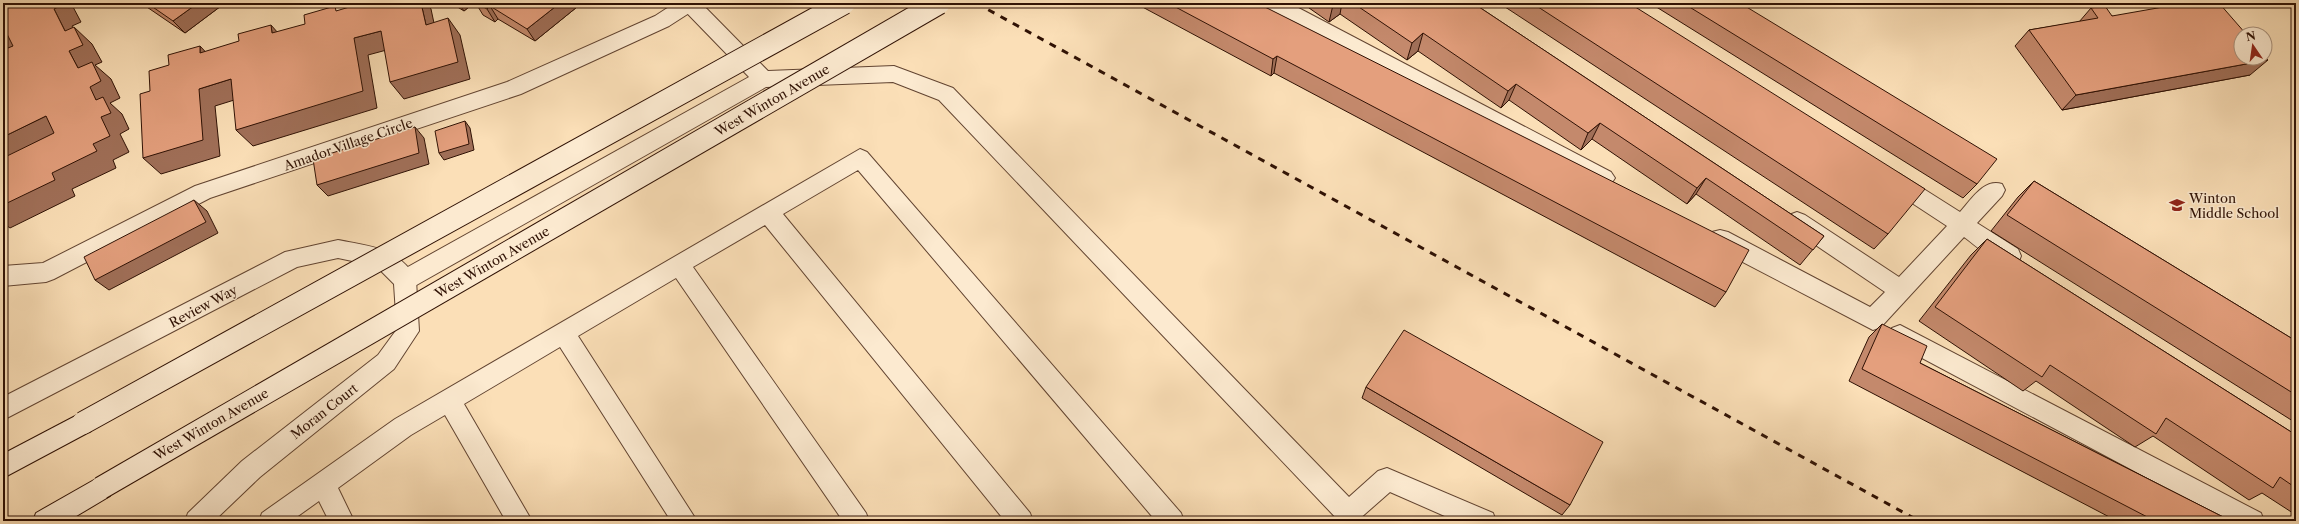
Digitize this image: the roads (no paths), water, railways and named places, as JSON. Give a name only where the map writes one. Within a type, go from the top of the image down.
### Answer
[{"type":"main road","points":[[3,467],[844,3]]},
{"type":"main road","name":"West Winton Avenue","points":[[45,521],[939,3]]},
{"type":"main road","points":[[1272,3],[1618,186]]},
{"type":"main road","points":[[690,4],[763,79]]},
{"type":"main road","name":"Amador Village Circle","points":[[3,276],[46,272],[203,192],[514,88],[662,21],[690,4]]},
{"type":"main road","points":[[404,280],[763,79],[894,74],[946,94],[1348,513],[1387,480],[1484,521]]},
{"type":"main road","points":[[271,521],[403,427],[860,158],[1172,521]]},
{"type":"main road","points":[[1874,168],[2027,268]]},
{"type":"main road","points":[[1873,320],[1994,190]]},
{"type":"main road","points":[[1782,211],[1900,290]]},
{"type":"main road","points":[[768,212],[1021,521]]},
{"type":"main road","points":[[1703,230],[2252,521]]},
{"type":"main road","name":"Review Way","points":[[3,409],[293,259],[338,249],[382,258],[404,280]]},
{"type":"main road","points":[[679,265],[857,521]]},
{"type":"main road","name":"Moran Court","points":[[197,521],[251,468],[386,362],[408,331],[404,280]]},
{"type":"main road","points":[[564,332],[685,521]]},
{"type":"main road","points":[[449,400],[520,521]]},
{"type":"main road","points":[[323,484],[342,521]]},
{"type":"railway","points":[[976,3],[1919,521]]},
{"type":"place","name":"Winton Middle School","points":[[2177,205]]}]
